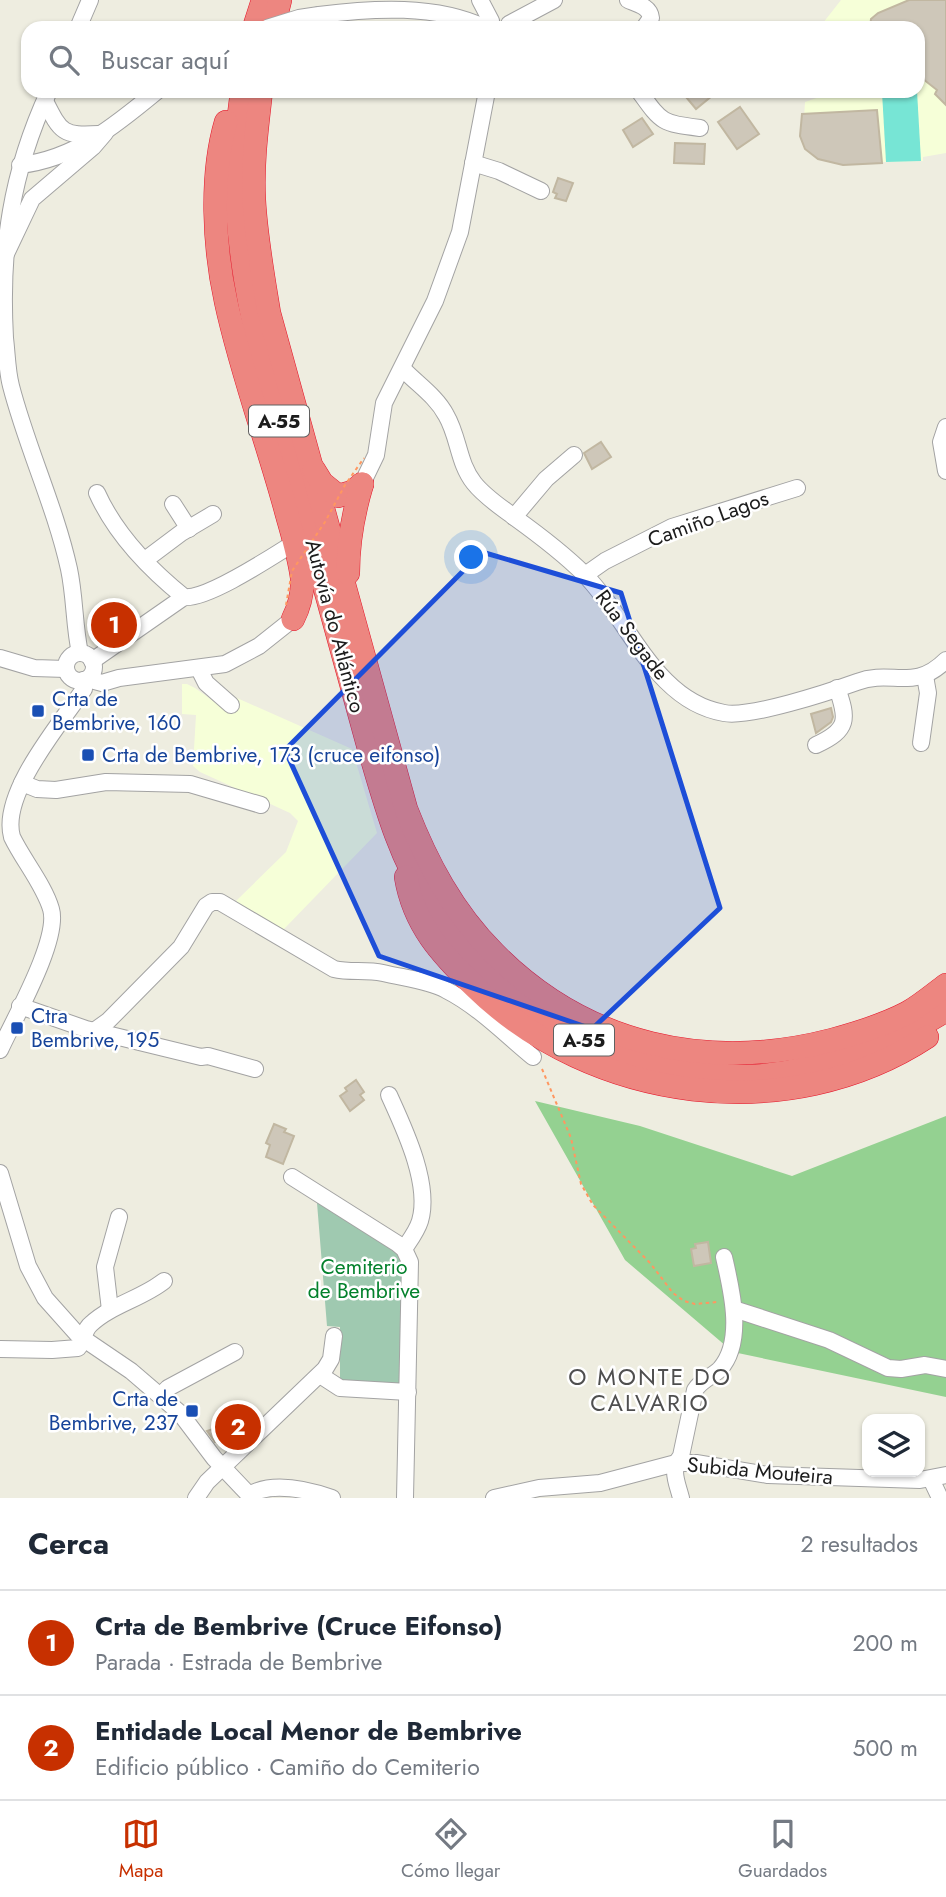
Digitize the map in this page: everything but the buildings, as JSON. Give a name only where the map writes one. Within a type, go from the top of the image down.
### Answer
[{"type":"highway","points":[[256,21],[263,0]]},
{"type":"highway","points":[[275,21],[280,0]]},
{"type":"highway","points":[[236,98],[231,105],[220,154],[217,195],[220,271],[235,337],[274,466],[302,579],[301,603],[290,612]]},
{"type":"highway","name":"Autovía do Atlántico","points":[[240,98],[236,193],[239,243],[251,317],[368,745],[401,846],[428,900],[442,921],[497,982],[554,1026],[590,1043],[673,1069],[756,1076],[818,1065],[867,1050],[916,1030],[946,1010]]},
{"type":"highway","name":"Autovía do Atlántico","points":[[260,98],[255,144],[254,198],[269,313],[400,789],[432,870],[452,903],[494,953],[527,983],[563,1007],[597,1025],[676,1050],[758,1054],[809,1046],[860,1032],[909,1012],[946,985]]},
{"type":"highway","points":[[310,465],[322,483],[338,496],[352,492],[362,484]]},
{"type":"highway","points":[[348,604],[348,547],[362,484]]},
{"type":"highway","points":[[401,846],[409,895],[418,918],[450,962],[492,1004],[541,1038],[580,1059],[644,1081],[691,1090],[790,1090],[837,1079],[876,1065],[909,1049],[946,1025]]},
{"type":"street","points":[[81,21],[90,0]]},
{"type":"street","points":[[480,0],[486,21]]},
{"type":"street","points":[[518,21],[554,0]]},
{"type":"street","points":[[628,0],[651,13],[649,21]]},
{"type":"street","points":[[289,21],[353,10],[423,12],[473,21]]},
{"type":"street","points":[[0,1050],[48,945],[53,920],[47,898],[19,852],[9,828],[12,804],[22,783],[69,709],[82,669],[69,570],[40,472],[10,385],[0,305],[0,267],[8,204],[46,98]]},
{"type":"street","points":[[48,98],[61,131],[73,135],[105,133]]},
{"type":"street","points":[[0,267],[32,199],[148,98]]},
{"type":"street","points":[[362,484],[376,454],[384,403],[403,369],[449,267],[460,232],[486,98]]},
{"type":"street","points":[[644,98],[658,118],[665,122],[700,128]]},
{"type":"street","points":[[20,165],[52,159],[105,133]]},
{"type":"street","points":[[473,163],[499,171],[541,191]]},
{"type":"street","points":[[20,165],[25,173],[34,178],[56,177]]},
{"type":"street","name":"Rúa Segade","points":[[403,369],[435,399],[447,416],[459,456],[475,484],[585,575],[661,676],[705,708],[724,714],[740,714],[866,678],[913,679],[925,676]]},
{"type":"street","points":[[946,428],[941,442],[946,471]]},
{"type":"street","points":[[514,517],[546,479],[574,455]]},
{"type":"street","name":"Camiño Lagos","points":[[585,575],[605,561],[672,527],[797,488]]},
{"type":"street","points":[[97,493],[112,523],[158,575],[184,597]]},
{"type":"street","points":[[173,504],[189,529]]},
{"type":"street","points":[[145,560],[213,514]]},
{"type":"street","points":[[82,669],[184,597],[199,594],[246,572],[294,543]]},
{"type":"street","points":[[0,659],[34,668],[82,669],[119,678],[198,669],[225,664],[248,653],[290,612]]},
{"type":"street","points":[[921,743],[928,693],[925,676],[946,660]]},
{"type":"street","points":[[198,669],[206,683],[231,705]]},
{"type":"street","points":[[816,745],[839,732],[844,723],[846,712],[837,688]]},
{"type":"street","points":[[22,783],[37,789],[56,790],[106,782],[190,784],[261,806]]},
{"type":"street","points":[[94,1031],[108,1021],[181,947],[206,906],[212,902],[220,902],[334,969],[383,973],[444,989],[460,998],[533,1057]]},
{"type":"street","points":[[20,1006],[94,1031],[255,1069]]},
{"type":"street","points":[[389,1095],[416,1161],[422,1201],[421,1219],[404,1249]]},
{"type":"street","points":[[0,1173],[33,1278],[60,1316],[84,1339],[110,1355],[161,1395],[180,1413],[222,1467],[251,1496],[256,1491],[274,1488],[312,1492],[332,1498]]},
{"type":"street","points":[[292,1177],[404,1249],[410,1262],[405,1498]]},
{"type":"street","points":[[110,1310],[105,1266],[119,1217]]},
{"type":"street","points":[[681,1498],[674,1472],[681,1456],[695,1390],[700,1383],[721,1368],[727,1359],[734,1308],[724,1256]]},
{"type":"street","points":[[0,1349],[74,1350],[81,1346],[88,1326],[110,1310],[164,1281]]},
{"type":"street","points":[[734,1308],[829,1340],[888,1367],[901,1369],[925,1365],[946,1368]]},
{"type":"street","points":[[196,1498],[206,1482],[320,1375],[331,1359],[334,1336]]},
{"type":"street","points":[[161,1395],[168,1388],[235,1352]]},
{"type":"street","points":[[320,1375],[340,1388],[408,1392]]},
{"type":"street","name":"Subida Mouteira","points":[[495,1498],[539,1489],[600,1483],[676,1463],[696,1463],[768,1475],[938,1477]]},
{"type":"street","points":[[938,1477],[940,1498]]},
{"type":"path","points":[[290,612],[292,571],[326,522],[345,485],[364,458]]},
{"type":"path","points":[[533,1057],[542,1070],[571,1138],[581,1184],[593,1205],[650,1263],[673,1293],[684,1301],[695,1304],[722,1301],[734,1308]]},
{"type":"highlighted area","points":[[482,552],[621,593],[720,908],[592,1029],[379,956],[285,750]]},
{"type":"shaded area","points":[[841,0],[946,0],[946,153],[923,157],[923,161],[847,163],[803,134],[805,102],[817,98],[925,98],[925,21],[824,21]]},
{"type":"shaded area","points":[[882,98],[917,98],[921,161],[886,162]]},
{"type":"shaded area","points":[[182,684],[195,688],[227,711],[237,698],[352,749],[377,833],[283,930],[236,901],[286,852],[298,821],[290,813],[200,772],[193,766],[196,715],[182,714]]},
{"type":"green space","points":[[535,1101],[640,1126],[792,1176],[946,1116],[946,1397],[733,1352],[625,1260]]},
{"type":"green space","name":"Cemiterio de Bembrive","points":[[319,1199],[399,1250],[405,1264],[403,1389],[340,1384],[340,1327],[327,1326],[317,1203]]},
{"type":"place","name":"Crta de Bembrive (Cruce Eifonso)","points":[[114,625]]},
{"type":"place","name":"Crta de Bembrive, 160","points":[[38,711]]},
{"type":"place","name":"Crta de Bembrive, 173 (cruce eifonso)","points":[[88,755]]},
{"type":"place","name":"Ctra Bembrive, 195","points":[[17,1028]]},
{"type":"place","name":"Crta de Bembrive, 237","points":[[192,1411]]},
{"type":"place","name":"Entidade Local Menor de Bembrive","points":[[238,1427]]},
{"type":"district","name":"O MONTE DO CALVARIO","points":[[650,1390]]}]
